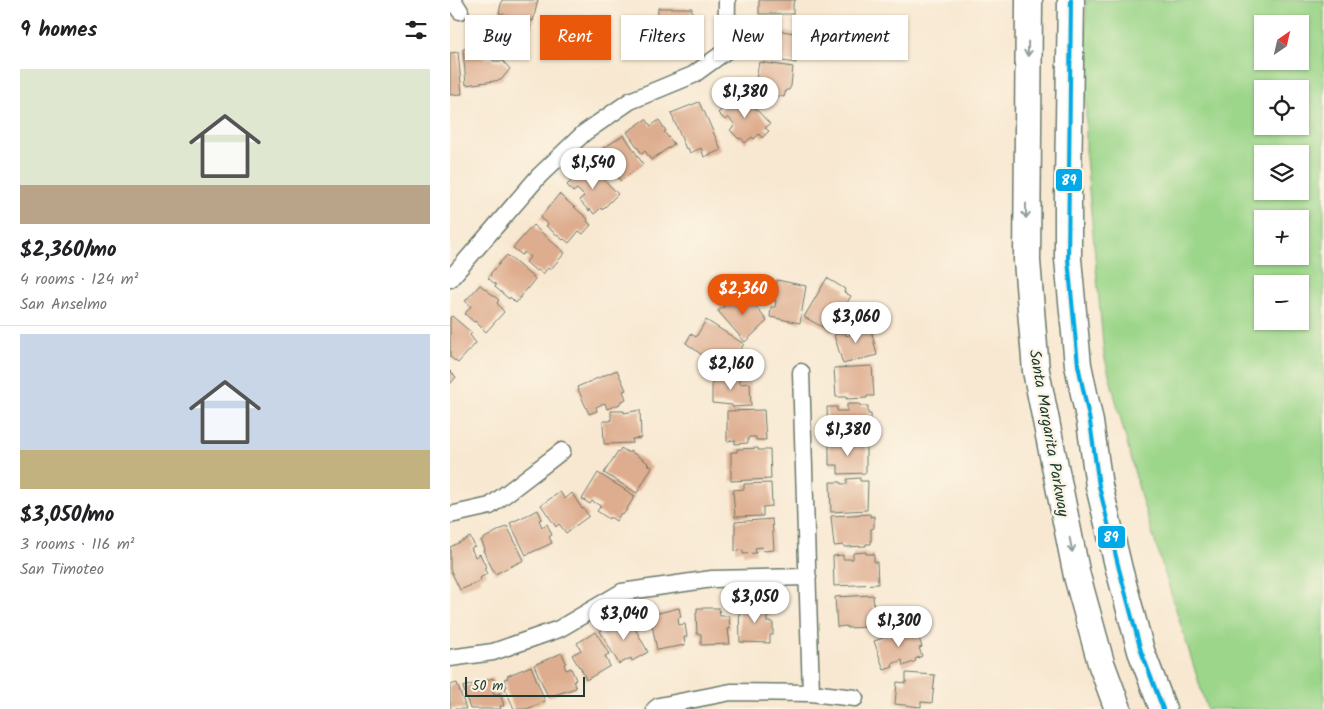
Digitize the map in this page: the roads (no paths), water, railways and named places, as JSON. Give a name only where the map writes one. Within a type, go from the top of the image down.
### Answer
[{"type":"main road","name":"Santa Margarita Parkway","points":[[1029,0],[1026,261],[1036,371],[1078,576],[1101,663],[1118,709]]},
{"type":"main road","points":[[1071,0],[1068,259],[1078,365],[1090,422],[1099,486],[1119,568],[1141,650],[1163,709]]},
{"type":"street","points":[[450,279],[539,176],[584,133],[630,101],[693,75],[726,51],[727,0]]},
{"type":"street","points":[[801,372],[811,692]]},
{"type":"street","points":[[450,515],[490,506],[562,452]]},
{"type":"street","points":[[450,658],[493,652],[559,629],[622,592],[712,579],[808,577]]},
{"type":"street","points":[[655,709],[659,706],[731,692],[811,692],[855,698]]}]
